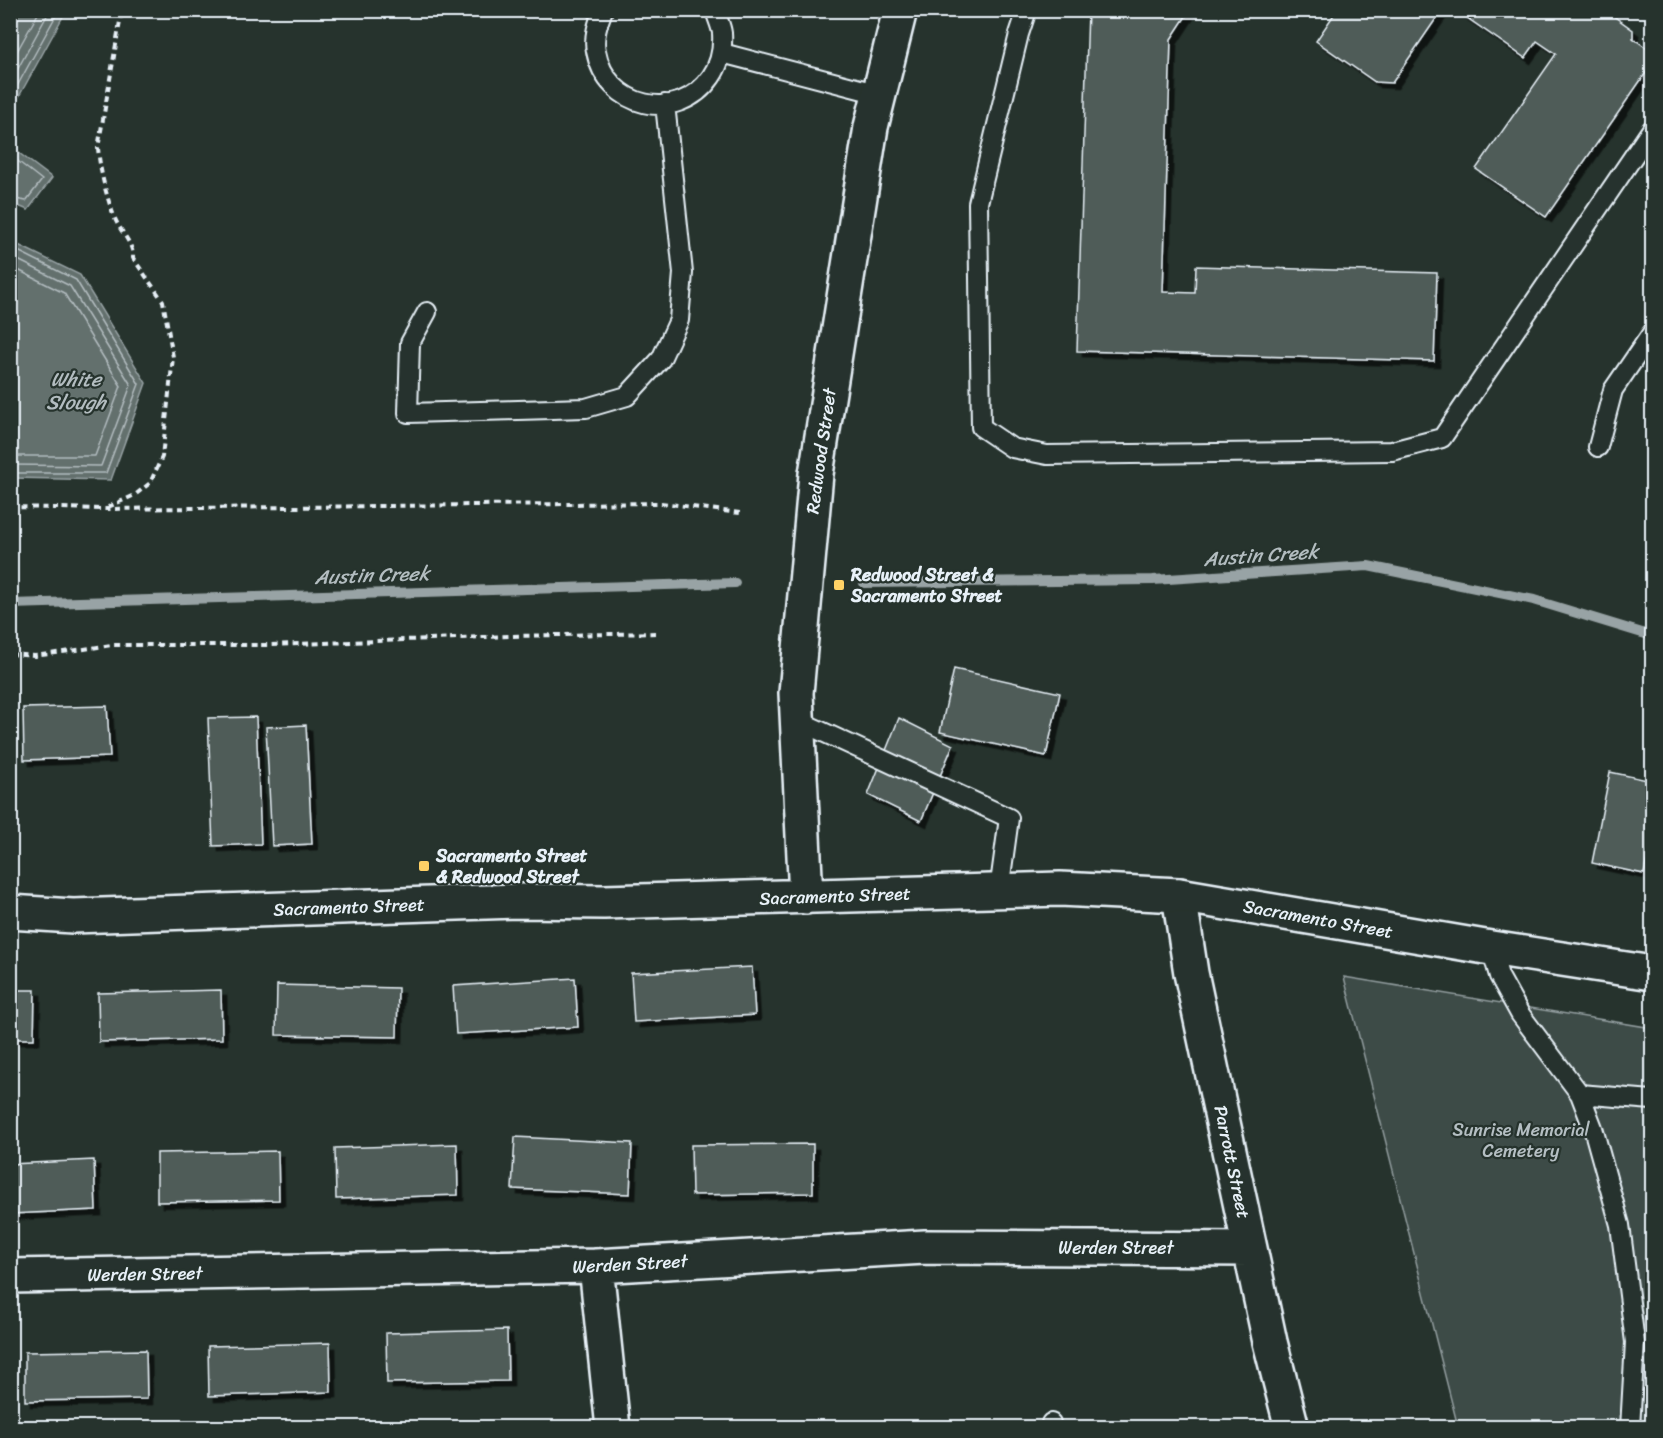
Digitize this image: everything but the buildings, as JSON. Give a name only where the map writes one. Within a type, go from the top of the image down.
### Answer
[{"type":"main road","name":"Redwood Street","points":[[806,897],[796,706],[816,474],[871,127],[900,10]]},
{"type":"main road","name":"Sacramento Street","points":[[10,912],[73,916],[507,901],[604,902],[1060,889],[1179,895],[1653,973]]},
{"type":"main road","name":"Parrott Street","points":[[1179,895],[1191,973],[1270,1341],[1292,1428]]},
{"type":"main road","name":"Werden Street","points":[[10,1276],[596,1266],[925,1246],[1250,1249]]},
{"type":"main road","points":[[596,1266],[613,1428]]},
{"type":"lane","points":[[603,10],[597,27],[595,49],[602,70],[615,88],[633,100],[654,105],[673,104],[690,97],[705,86],[715,71],[722,53],[722,31],[715,10]]},
{"type":"lane","points":[[1021,12],[978,203],[981,427],[1012,448],[1047,455],[1392,451],[1442,438],[1653,129]]},
{"type":"lane","points":[[722,53],[879,94]]},
{"type":"lane","points":[[427,312],[410,344],[408,413],[586,408],[627,396],[661,359],[679,320],[683,273],[665,104]]},
{"type":"lane","points":[[1598,447],[1613,390],[1653,333]]},
{"type":"lane","points":[[796,706],[1009,818],[999,891]]},
{"type":"lane","points":[[1491,948],[1499,976],[1520,1014],[1580,1094],[1593,1128],[1620,1225],[1635,1342],[1630,1428]]},
{"type":"lane","points":[[1580,1094],[1653,1100]]},
{"type":"path","points":[[105,509],[135,495],[150,483],[162,457],[173,357],[163,301],[133,258],[134,249],[114,219],[100,165],[98,148],[122,10]]},
{"type":"path","points":[[10,507],[105,509],[661,502],[740,513]]},
{"type":"path","points":[[10,654],[35,656],[112,645],[271,645],[659,633]]},
{"type":"green space","name":"Sunrise Memorial Cemetery","points":[[1344,977],[1652,1028],[1652,1427],[1458,1427]]},
{"type":"water","points":[[10,11],[66,11],[11,111]]},
{"type":"water","points":[[11,147],[52,178],[28,210],[11,203]]},
{"type":"water","name":"White Slough","points":[[10,241],[80,275],[146,383],[111,480],[11,478]]},
{"type":"waterway","name":"Austin Creek","points":[[864,583],[1153,580],[1368,566],[1534,600],[1652,636]]},
{"type":"waterway","name":"Austin Creek","points":[[10,604],[735,583]]},
{"type":"place","name":"Redwood Street & Sacramento Street","points":[[839,585]]},
{"type":"place","name":"Sacramento Street & Redwood Street","points":[[424,866]]}]
